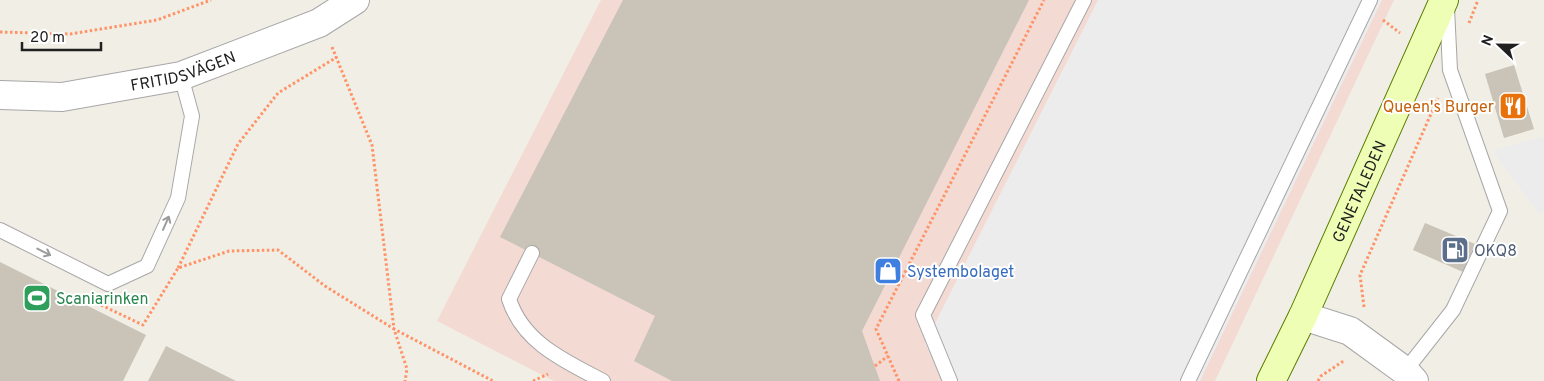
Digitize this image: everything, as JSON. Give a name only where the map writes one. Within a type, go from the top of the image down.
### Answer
[{"type":"main road","name":"GENETALEDEN","points":[[1271,381],[1304,316],[1445,0]]},
{"type":"street","name":"FRITIDSVÄGEN","points":[[0,95],[62,97],[181,76],[319,23],[355,0]]},
{"type":"street","points":[[1304,316],[1350,332],[1410,376]]},
{"type":"lane","points":[[950,381],[923,314],[1084,0]]},
{"type":"lane","points":[[1410,376],[1453,310],[1500,211],[1450,70],[1445,0]]},
{"type":"lane","points":[[1188,381],[1368,4]]},
{"type":"lane","points":[[0,230],[108,284],[147,266],[178,198],[192,116],[181,76]]},
{"type":"lane","points":[[532,253],[509,299],[512,310],[528,334],[556,357],[603,381]]},
{"type":"path","points":[[0,32],[70,34],[157,20],[211,0]]},
{"type":"path","points":[[899,381],[876,330],[1044,0]]},
{"type":"path","points":[[1468,26],[1478,0]]},
{"type":"path","points":[[1368,4],[1422,49]]},
{"type":"path","points":[[319,23],[337,56],[372,144],[394,329],[407,369],[405,381]]},
{"type":"path","points":[[98,303],[142,326],[178,268],[238,144],[278,93],[337,56]]},
{"type":"path","points":[[1366,343],[1378,326],[1362,304],[1360,276],[1450,70]]},
{"type":"path","points":[[178,268],[229,251],[278,250],[325,286],[394,329],[493,381]]},
{"type":"path","points":[[874,366],[888,356]]},
{"type":"shaded area","points":[[601,0],[1394,0],[1215,381],[554,381],[437,321]]},
{"type":"shaded area","points":[[1098,0],[1382,0],[1200,381],[943,381],[925,343]]},
{"type":"shaded area","points":[[1544,136],[1544,212],[1540,215],[1492,151]]},
{"type":"building","points":[[623,0],[1029,0],[862,331],[880,381],[672,381],[634,361],[655,316],[500,237]]},
{"type":"building","points":[[1514,65],[1534,129],[1504,138],[1485,74]]},
{"type":"building","points":[[1425,223],[1475,244],[1463,272],[1413,250]]},
{"type":"building","name":"Scaniarinken","points":[[0,262],[146,335],[123,381],[0,381]]},
{"type":"building","points":[[166,346],[236,381],[148,381]]},
{"type":"place","name":"Queen's Burger","points":[[1513,106]]},
{"type":"place","name":"OKQ8","points":[[1455,250]]},
{"type":"place","name":"Systembolaget","points":[[888,271]]},
{"type":"place","name":"Scaniarinken","points":[[37,298]]}]
